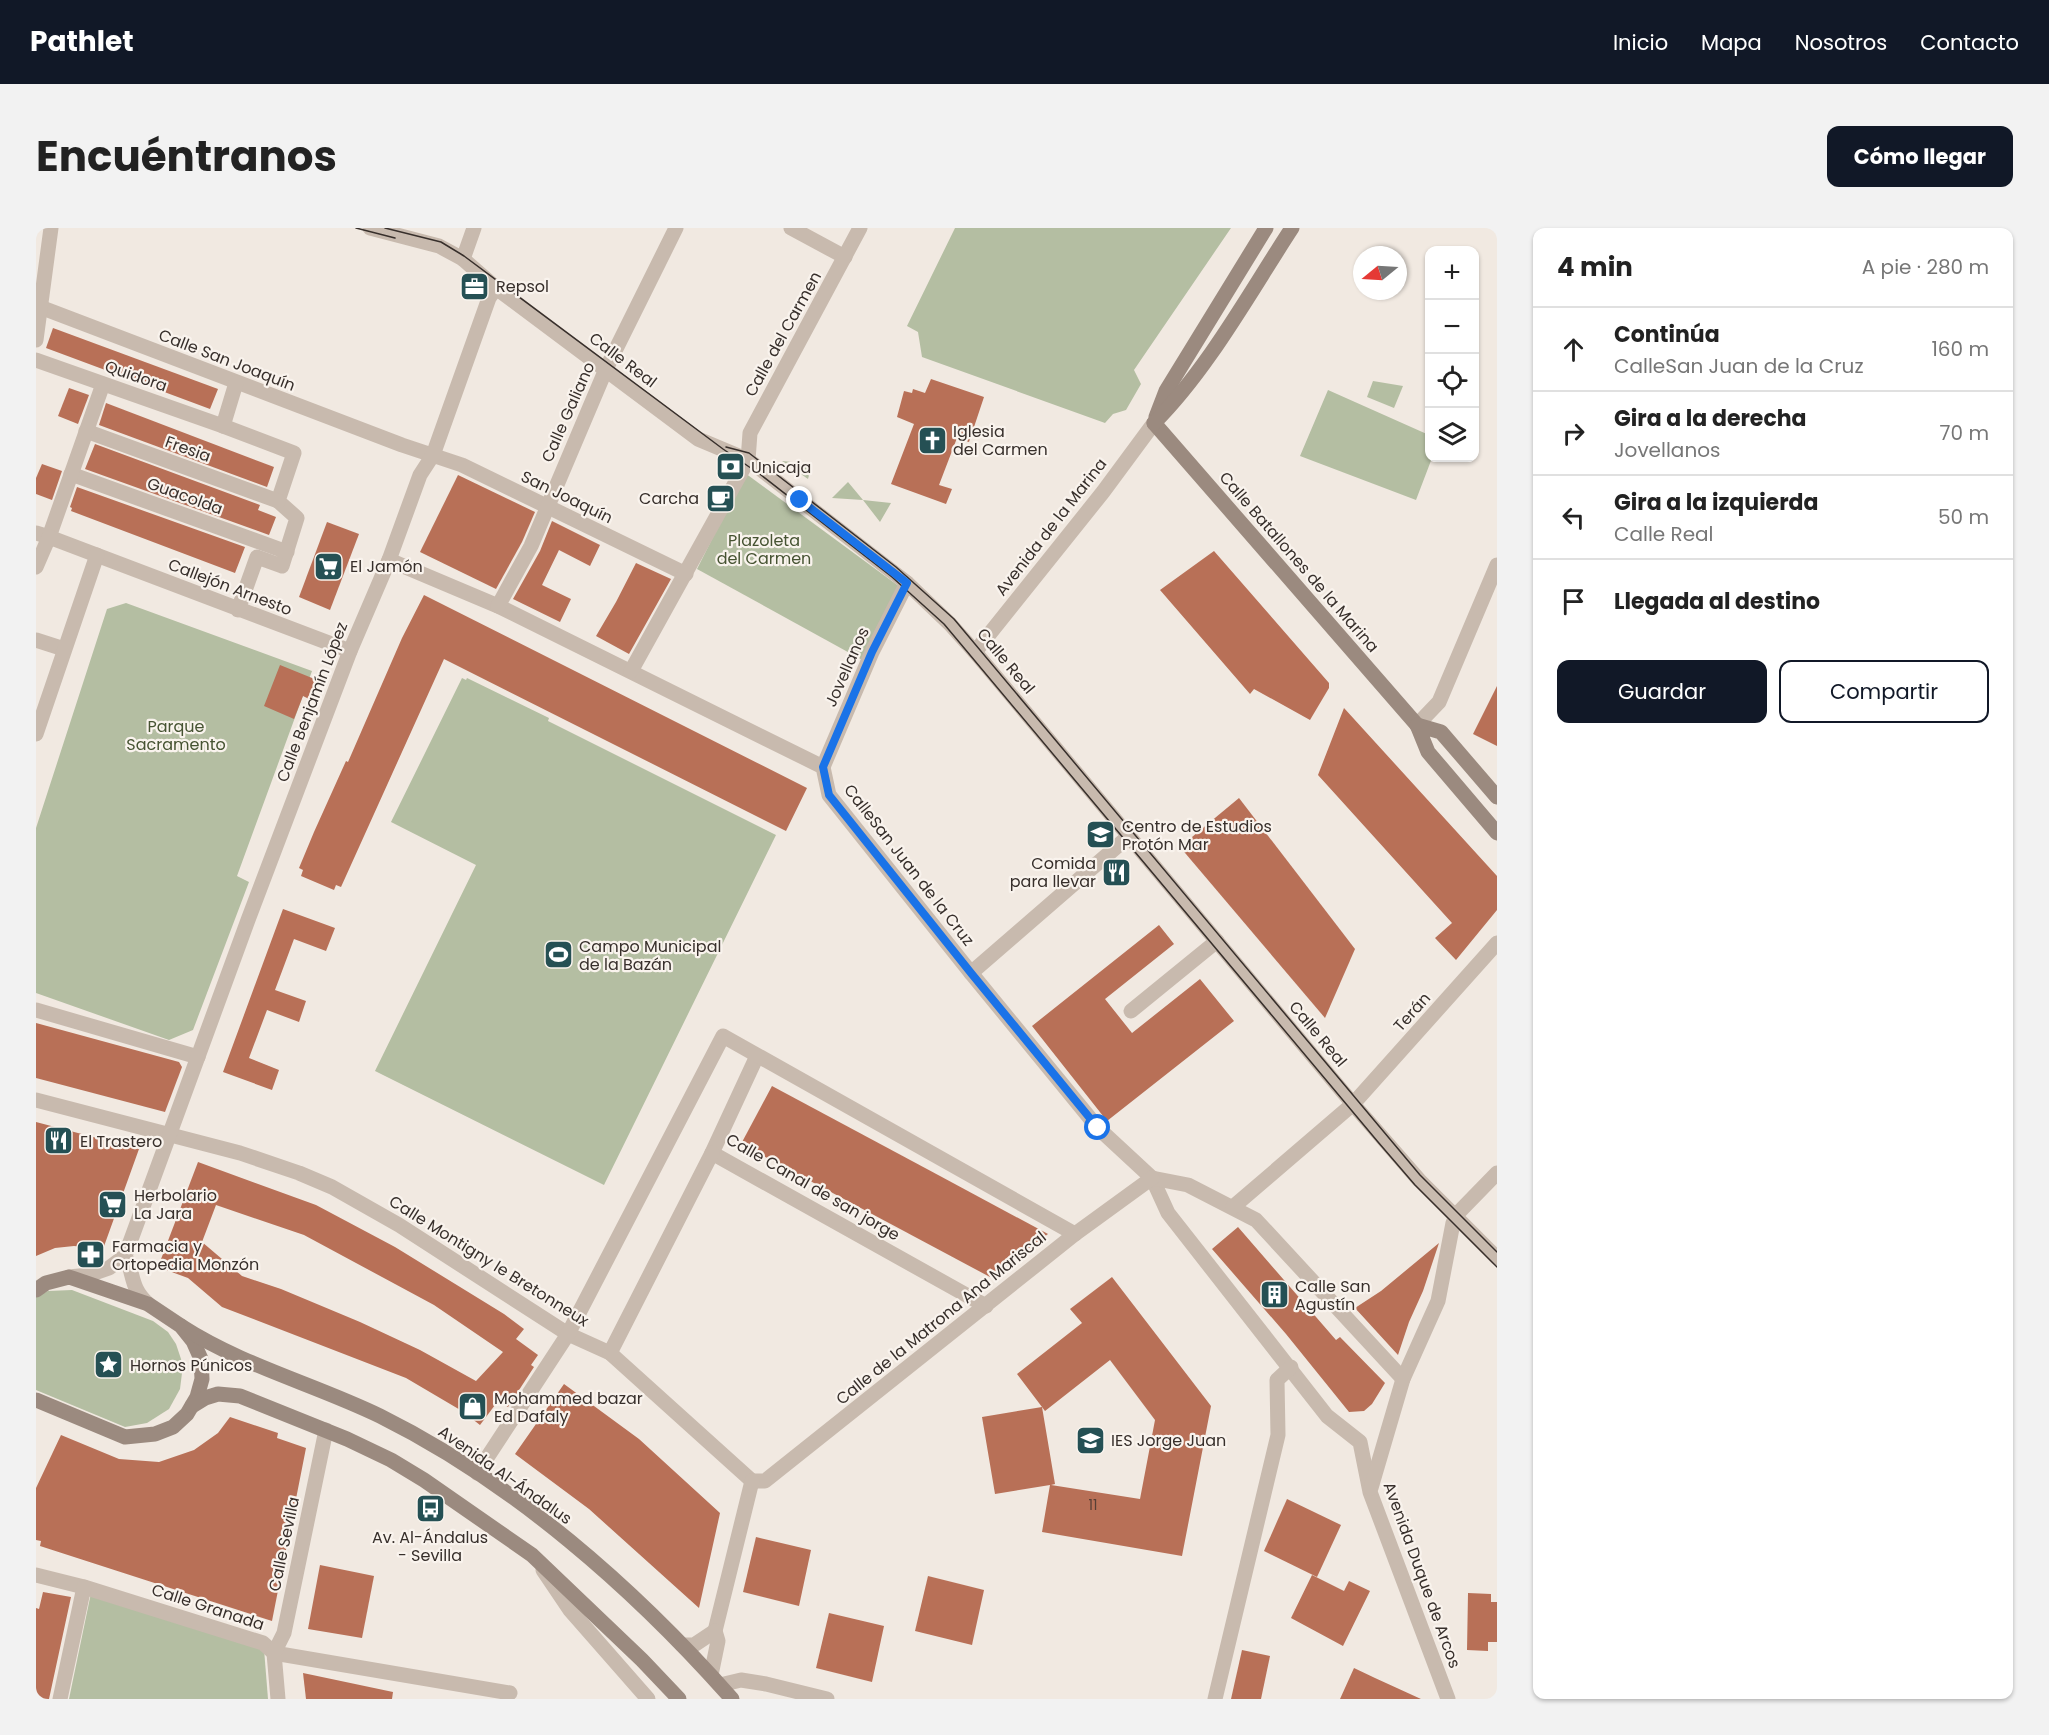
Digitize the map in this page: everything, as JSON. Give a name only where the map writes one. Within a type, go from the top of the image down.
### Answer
[{"type":"street","points":[[36,340],[51,228]]},
{"type":"street","name":"Calle Real","points":[[370,228],[439,246],[462,260],[496,288],[608,366],[698,439],[748,460],[907,583],[950,624],[975,652],[1353,1104],[1456,1218],[1497,1258]]},
{"type":"street","points":[[462,260],[474,228]]},
{"type":"street","name":"Calle Galiano","points":[[498,606],[531,546],[608,366],[676,228]]},
{"type":"street","points":[[791,228],[846,257]]},
{"type":"street","name":"Calle del Carmen","points":[[748,460],[750,433],[860,228]]},
{"type":"street","name":"Avenida de la Marina","points":[[1154,423],[1166,391],[1266,228]]},
{"type":"street","name":"Avenida de la Marina","points":[[975,652],[1103,492],[1154,423],[1178,399],[1202,367],[1292,228]]},
{"type":"street","name":"Calle Benjamín López","points":[[124,1256],[350,651],[389,560],[420,475],[433,455],[489,298],[496,288]]},
{"type":"street","name":"Calle San Joaquín","points":[[40,307],[236,383],[433,455]]},
{"type":"street","name":"Quidora","points":[[36,360],[294,453],[278,501]]},
{"type":"street","points":[[223,426],[236,383]]},
{"type":"street","points":[[36,567],[42,535],[71,474],[103,384]]},
{"type":"street","name":"Calle Batallones de la Marina","points":[[1154,423],[1417,725]]},
{"type":"street","name":"Fresia","points":[[86,431],[278,501]]},
{"type":"street","name":"San Joaquín","points":[[433,455],[462,465],[686,574]]},
{"type":"street","points":[[631,670],[748,460]]},
{"type":"street","name":"Guacolda","points":[[71,474],[286,552]]},
{"type":"street","points":[[238,610],[256,557],[282,566],[297,518],[278,501]]},
{"type":"street","name":"Callejón Arnesto","points":[[42,535],[350,651]]},
{"type":"street","points":[[36,734],[97,555]]},
{"type":"street","points":[[389,560],[498,606],[823,767]]},
{"type":"street","points":[[1417,725],[1439,702],[1497,565]]},
{"type":"street","name":"Jovellanos","points":[[823,767],[868,664],[907,583]]},
{"type":"street","points":[[36,640],[64,649]]},
{"type":"street","points":[[1417,725],[1441,732],[1497,797]]},
{"type":"street","points":[[1417,725],[1428,752],[1497,833]]},
{"type":"street","name":"CalleSan Juan de la Cruz","points":[[823,767],[829,795],[971,973],[1098,1128],[1152,1178]]},
{"type":"street","points":[[971,973],[1130,836]]},
{"type":"street","points":[[1131,1011],[1217,941]]},
{"type":"street","name":"Terán","points":[[1233,1207],[1353,1104],[1497,943]]},
{"type":"street","points":[[36,1010],[198,1057]]},
{"type":"street","points":[[477,1473],[568,1334],[723,1036],[1075,1234]]},
{"type":"street","name":"Calle Canal de san jorge","points":[[757,1056],[712,1153],[986,1306]]},
{"type":"street","name":"Calle Montigny le Bretonneux","points":[[36,1100],[240,1152],[332,1187],[399,1226],[568,1334],[610,1353],[752,1480]]},
{"type":"street","points":[[610,1353],[712,1153]]},
{"type":"street","points":[[1370,1492],[1403,1379],[1438,1300],[1453,1223],[1497,1173]]},
{"type":"street","points":[[1152,1178],[1188,1185],[1256,1220],[1403,1379]]},
{"type":"street","name":"Calle de la Matrona Ana Mariscal","points":[[752,1480],[765,1481],[1075,1234],[1152,1178]]},
{"type":"street","name":"Avenida Duque de Arcos","points":[[1152,1178],[1168,1214],[1328,1416],[1360,1442],[1370,1492],[1448,1699]]},
{"type":"street","points":[[36,1290],[46,1283],[89,1275],[109,1268],[124,1256],[129,1264],[133,1285],[148,1304]]},
{"type":"street","name":"Avenida Al-Ándalus","points":[[69,1277],[148,1304],[201,1339],[240,1358],[350,1402],[442,1450],[560,1534],[606,1572],[682,1645],[732,1699]]},
{"type":"street","points":[[39,1403],[125,1437],[155,1434],[173,1427],[188,1414],[197,1397],[202,1379],[201,1359],[193,1341],[181,1326]]},
{"type":"street","points":[[1215,1699],[1278,1435],[1277,1380],[1291,1367]]},
{"type":"street","points":[[192,1406],[205,1398],[218,1394],[240,1396],[326,1430],[391,1460],[424,1480],[532,1555],[642,1660],[679,1699]]},
{"type":"street","name":"Calle Sevilla","points":[[278,1699],[274,1653],[284,1633],[326,1430]]},
{"type":"street","points":[[752,1480],[715,1631],[718,1641],[715,1680],[741,1680],[766,1684],[825,1699]]},
{"type":"street","points":[[532,1555],[570,1610],[648,1699]]},
{"type":"street","name":"Calle Granada","points":[[36,1575],[84,1587],[263,1643],[274,1653],[510,1693]]},
{"type":"street","points":[[60,1699],[84,1587]]},
{"type":"street","points":[[682,1645],[694,1645],[715,1631]]},
{"type":"green space","points":[[955,228],[1231,228],[1134,370],[1141,384],[1126,410],[1113,414],[1105,423],[922,357],[918,332],[907,326]]},
{"type":"green space","points":[[1373,381],[1403,386],[1394,408],[1367,397]]},
{"type":"green space","points":[[1328,390],[1425,433],[1425,462],[1430,462],[1416,500],[1300,456]]},
{"type":"green space","points":[[782,461],[812,464],[808,479]]},
{"type":"green space","name":"Plazoleta del Carmen","points":[[745,473],[900,587],[866,662],[697,569]]},
{"type":"green space","points":[[848,482],[863,500],[832,498]]},
{"type":"green space","points":[[863,500],[891,503],[880,522]]},
{"type":"green space","name":"Parque Sacramento","points":[[126,603],[312,671],[237,876],[249,882],[193,1030],[169,1040],[36,993],[36,828],[107,609]]},
{"type":"green space","points":[[462,678],[466,680],[467,678],[549,718],[548,721],[776,835],[604,1185],[375,1071],[476,865],[391,822]]},
{"type":"green space","points":[[72,1290],[153,1321],[168,1332],[176,1344],[183,1365],[180,1389],[169,1409],[147,1423],[125,1427],[36,1390],[36,1297],[48,1291]]},
{"type":"green space","points":[[91,1593],[264,1649],[268,1699],[69,1699]]},
{"type":"building","points":[[53,328],[218,389],[210,409],[46,348]]},
{"type":"building","name":"Iglesia del Carmen","points":[[931,379],[984,397],[969,442],[957,438],[939,485],[952,489],[946,504],[891,484],[914,424],[897,417],[904,391],[912,393],[913,389],[925,393]]},
{"type":"building","points":[[69,388],[89,395],[78,424],[58,416]]},
{"type":"building","points":[[106,403],[274,467],[267,487],[99,425]]},
{"type":"building","points":[[95,444],[260,505],[258,510],[276,517],[269,535],[85,469]]},
{"type":"building","points":[[42,464],[62,471],[52,500],[36,494],[36,478]]},
{"type":"building","points":[[458,475],[535,512],[522,542],[496,589],[420,552]]},
{"type":"building","points":[[77,487],[245,547],[235,573],[71,511],[70,507]]},
{"type":"building","points":[[552,521],[600,545],[590,566],[559,550],[542,585],[571,599],[560,622],[513,599],[540,551]]},
{"type":"building","name":"El Jamón","points":[[327,522],[359,534],[330,610],[299,597]]},
{"type":"building","points":[[1214,551],[1329,683],[1329,688],[1310,720],[1254,689],[1250,694],[1160,590]]},
{"type":"building","points":[[636,563],[671,579],[629,654],[596,636]]},
{"type":"building","points":[[424,595],[807,788],[786,831],[444,659],[341,887],[336,885],[334,890],[301,876],[303,870],[299,868],[314,832],[346,761],[348,762],[402,638]]},
{"type":"building","points":[[280,665],[317,680],[309,699],[303,696],[294,719],[264,706]]},
{"type":"building","points":[[1497,686],[1497,746],[1473,734]]},
{"type":"building","points":[[1344,708],[1497,876],[1497,910],[1456,960],[1435,938],[1452,923],[1318,775]]},
{"type":"building","points":[[1239,798],[1355,949],[1325,1018],[1180,847]]},
{"type":"building","points":[[283,909],[335,928],[326,951],[294,939],[275,990],[306,1001],[299,1022],[267,1010],[249,1058],[279,1070],[272,1090],[223,1072]]},
{"type":"building","points":[[1159,925],[1174,944],[1105,999],[1132,1033],[1200,979],[1234,1021],[1107,1121],[1032,1026]]},
{"type":"building","points":[[36,1023],[179,1062],[182,1067],[165,1112],[36,1078]]},
{"type":"building","points":[[772,1086],[1048,1234],[990,1277],[741,1144]]},
{"type":"building","points":[[36,1122],[139,1149],[103,1249],[74,1246],[55,1248],[36,1256]]},
{"type":"building","points":[[198,1162],[316,1205],[395,1247],[504,1314],[524,1329],[516,1339],[538,1355],[531,1365],[534,1367],[508,1407],[498,1401],[480,1425],[462,1411],[406,1378],[222,1307],[188,1278],[158,1267]],"holes":[[[216,1205],[304,1235],[434,1305],[503,1352],[476,1381],[420,1350],[360,1322],[281,1289],[242,1276],[202,1242]]]},
{"type":"building","points":[[1238,1227],[1336,1340],[1340,1337],[1385,1383],[1372,1404],[1364,1411],[1349,1412],[1286,1334],[1212,1249]]},
{"type":"building","points":[[1439,1243],[1398,1355],[1355,1308],[1381,1291]]},
{"type":"building","points":[[1112,1277],[1211,1406],[1182,1556],[1042,1532],[1050,1485],[995,1494],[982,1417],[1042,1407],[1017,1374],[1082,1323],[1070,1309]],"holes":[[[1110,1360],[1155,1420],[1140,1499],[1051,1485],[1055,1484],[1042,1407],[1045,1411]]]},
{"type":"building","points":[[564,1384],[639,1439],[720,1513],[699,1608],[589,1509],[515,1454]]},
{"type":"building","points":[[230,1417],[278,1433],[277,1438],[306,1448],[272,1621],[40,1546],[41,1541],[36,1540],[36,1488],[61,1435],[119,1459],[159,1462],[194,1450],[218,1433]]},
{"type":"building","points":[[1287,1499],[1341,1525],[1317,1577],[1264,1551]]},
{"type":"building","points":[[756,1537],[811,1550],[799,1606],[743,1592]]},
{"type":"building","points":[[320,1565],[374,1576],[362,1638],[308,1629]]},
{"type":"building","points":[[1312,1575],[1344,1591],[1349,1581],[1370,1591],[1343,1646],[1291,1618]]},
{"type":"building","points":[[928,1576],[984,1590],[972,1645],[915,1631]]},
{"type":"building","points":[[43,1592],[71,1597],[49,1699],[36,1699],[36,1608],[39,1609]]},
{"type":"building","points":[[1468,1593],[1491,1594],[1491,1602],[1497,1602],[1497,1642],[1488,1642],[1488,1651],[1467,1650]]},
{"type":"building","points":[[829,1613],[884,1626],[872,1682],[816,1668]]},
{"type":"building","points":[[1242,1650],[1270,1656],[1261,1699],[1231,1699]]},
{"type":"building","points":[[1354,1668],[1375,1678],[1421,1699],[1340,1699]]},
{"type":"building","points":[[303,1673],[393,1692],[392,1699],[306,1699]]},
{"type":"tram line","points":[[356,228],[395,238]]},
{"type":"tram line","points":[[385,228],[441,242],[464,256],[761,475],[892,577],[944,624],[1378,1142],[1415,1185],[1497,1267]]},
{"type":"tram line","points":[[726,447],[749,453],[896,567],[954,619],[1420,1175],[1497,1252]]},
{"type":"place","name":"Repsol","points":[[475,286]]},
{"type":"place","name":"Iglesia del Carmen","points":[[932,440]]},
{"type":"place","name":"Unicaja","points":[[730,467]]},
{"type":"place","name":"Carcha","points":[[720,498]]},
{"type":"place","name":"El Jamón","points":[[329,566]]},
{"type":"place","name":"Centro de Estudios Protón Mar","points":[[1101,835]]},
{"type":"place","name":"Comida para llevar","points":[[1117,872]]},
{"type":"place","name":"Campo Municipal de la Bazán","points":[[558,955]]},
{"type":"place","name":"El Trastero","points":[[59,1141]]},
{"type":"place","name":"Herbolario La Jara","points":[[113,1204]]},
{"type":"place","name":"Farmacia y Ortopedia Monzón","points":[[91,1255]]},
{"type":"place","name":"Calle San Agustín","points":[[1274,1295]]},
{"type":"place","name":"Hornos Púnicos","points":[[109,1365]]},
{"type":"place","name":"Mohammed bazar Ed Dafaly","points":[[473,1407]]},
{"type":"place","name":"IES Jorge Juan","points":[[1090,1440]]},
{"type":"place","name":"Av. Al-Ándalus - Sevilla","points":[[430,1509]]},
{"type":"route","points":[[800,500],[907,583],[872,652],[823,767],[829,795],[1098,1128]]}]
